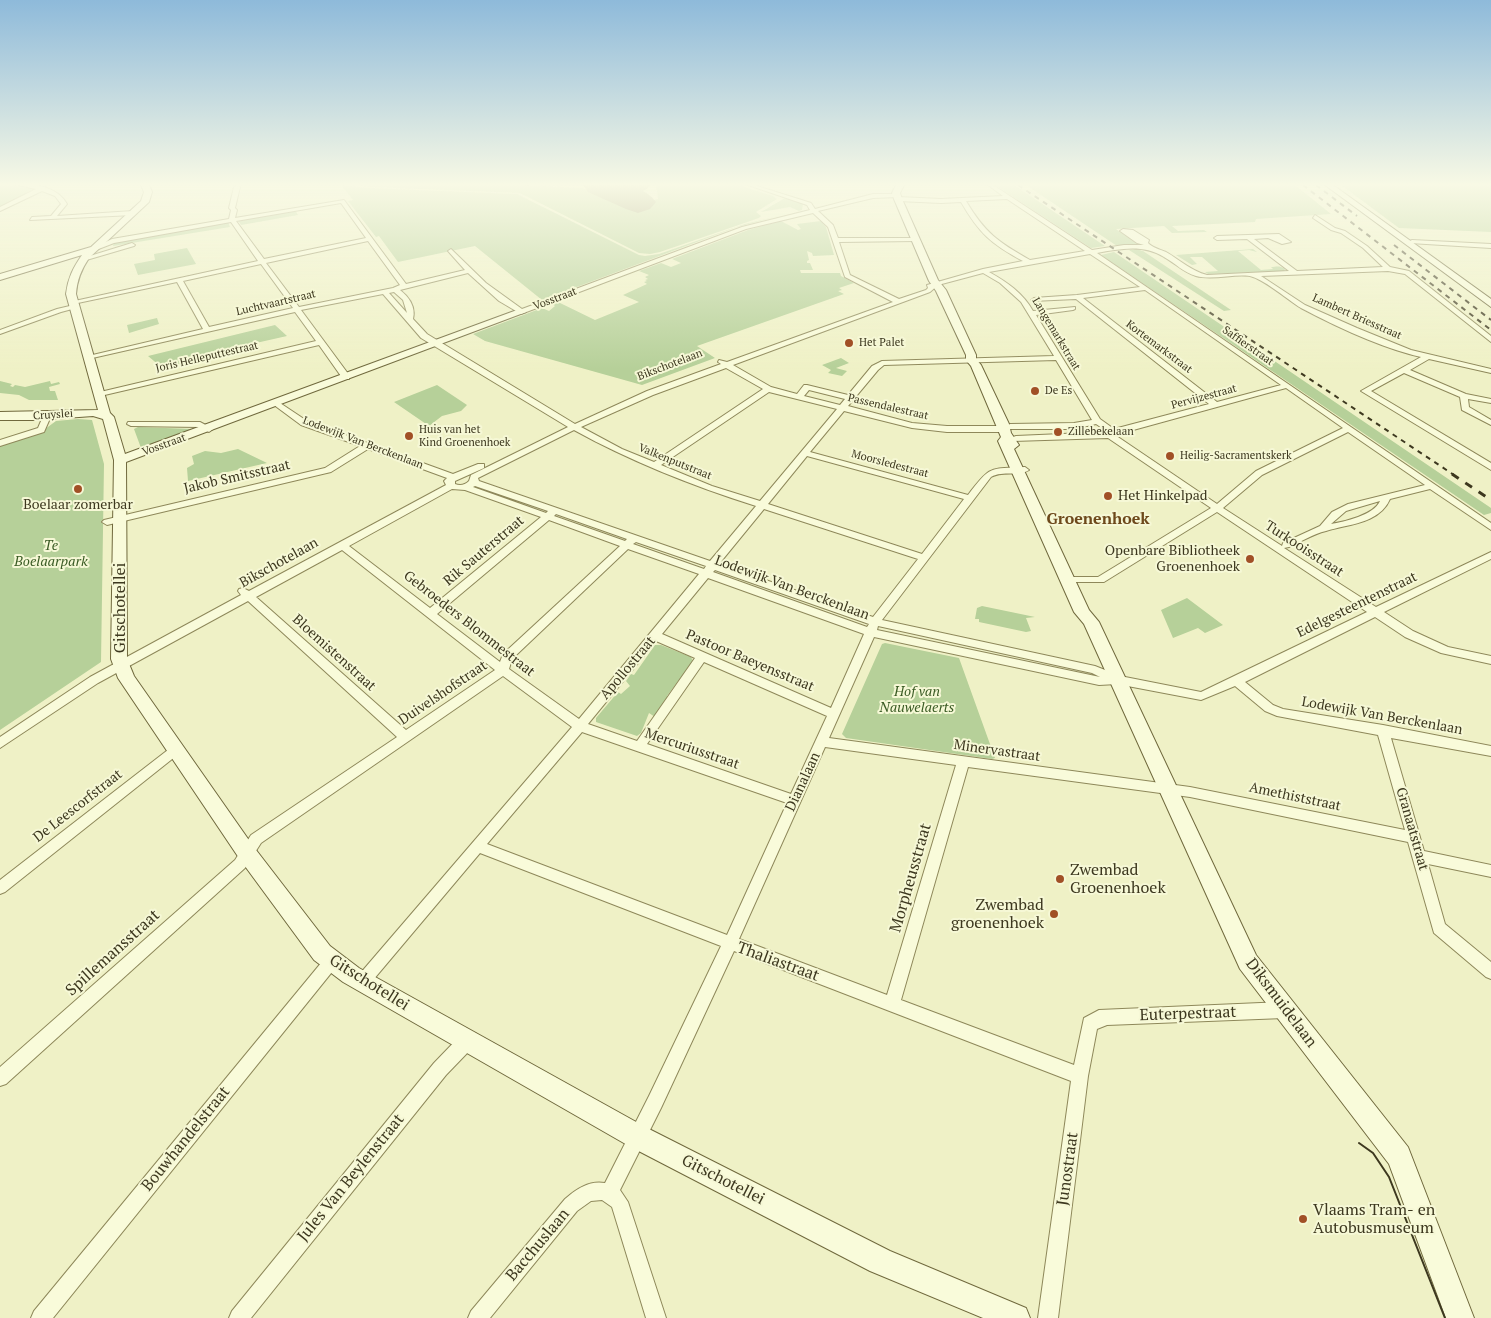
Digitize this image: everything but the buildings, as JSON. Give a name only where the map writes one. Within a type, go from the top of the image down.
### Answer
[{"type":"street","points":[[0,285],[8,278],[99,247]]},
{"type":"street","points":[[8,278],[127,247]]},
{"type":"street","points":[[251,247],[346,377]]},
{"type":"street","points":[[0,332],[73,304],[334,247]]},
{"type":"street","points":[[375,247],[404,286]]},
{"type":"street","name":"Vosstraat","points":[[120,460],[209,429],[695,247]]},
{"type":"street","points":[[838,247],[847,276],[896,300]]},
{"type":"street","name":"Diksmuidelaan","points":[[919,247],[937,289],[941,290],[961,332],[971,355],[970,365],[997,424],[1009,433],[1004,441],[1022,470],[1072,580],[1082,612],[1091,622],[1248,962],[1399,1156],[1460,1318]]},
{"type":"street","points":[[1003,247],[1028,261]]},
{"type":"street","name":"Saffierstraat","points":[[1083,247],[1146,288],[1491,527]]},
{"type":"street","name":"Bikschotelaan","points":[[916,295],[926,294],[956,278],[1028,261],[1139,247]]},
{"type":"street","name":"Bikschotelaan","points":[[1148,247],[1185,268]]},
{"type":"street","points":[[1261,247],[1296,273]]},
{"type":"street","points":[[1364,247],[1388,269]]},
{"type":"street","points":[[1414,247],[1491,304]]},
{"type":"street","points":[[83,259],[96,248],[120,248]]},
{"type":"street","points":[[451,252],[501,300],[521,312]]},
{"type":"street","name":"Gitschotellei","points":[[83,259],[75,272],[72,282],[73,304],[105,415],[108,417],[118,448],[120,460],[113,520],[121,666],[126,678],[177,749],[246,852],[322,953],[332,962],[363,981],[466,1041],[638,1137],[874,1258],[1016,1318]]},
{"type":"street","points":[[1185,268],[1198,277],[1388,269],[1407,272],[1491,340]]},
{"type":"street","points":[[1185,268],[1197,273],[1220,276]]},
{"type":"street","name":"Luchtvaartstraat","points":[[88,357],[298,309],[395,290],[404,286],[469,271]]},
{"type":"street","name":"Langemarkstraat","points":[[983,271],[1013,290],[1031,313],[1097,421]]},
{"type":"street","name":"Bikschotelaan","points":[[931,273],[956,278]]},
{"type":"street","name":"Lambert Briesstraat","points":[[1256,275],[1279,292],[1326,318],[1404,350],[1491,371]]},
{"type":"street","points":[[180,279],[207,330]]},
{"type":"street","points":[[1034,300],[1077,297],[1146,288]]},
{"type":"street","name":"Bikschotelaan","points":[[0,742],[94,680],[246,594],[342,545],[452,481],[470,480],[571,425],[721,362],[896,300],[937,289]]},
{"type":"street","name":"Bikschotelaan","points":[[896,300],[937,289]]},
{"type":"street","points":[[395,290],[398,291],[409,305],[411,316],[409,320]]},
{"type":"street","name":"Valkenputstraat","points":[[384,291],[424,336],[571,425],[619,451],[654,466],[762,505],[925,558]]},
{"type":"street","name":"Kortemarkstraat","points":[[1077,297],[1216,405]]},
{"type":"street","points":[[1031,313],[1073,308]]},
{"type":"street","name":"Joris Helleputtestraat","points":[[99,395],[321,342]]},
{"type":"street","points":[[1427,357],[1366,388],[1365,391],[1491,467]]},
{"type":"street","name":"Apollostraat","points":[[363,981],[580,726],[877,366],[882,363],[896,362],[1057,358]]},
{"type":"street","name":"Passendalestraat","points":[[721,362],[768,389],[842,408],[924,427],[1009,433]]},
{"type":"street","points":[[1404,370],[1464,396],[1491,401]]},
{"type":"street","name":"Pervijzestraat","points":[[1009,433],[1111,434],[1286,386]]},
{"type":"street","name":"Passendalestraat","points":[[799,397],[807,388],[850,398]]},
{"type":"street","points":[[654,466],[768,389]]},
{"type":"street","points":[[1464,396],[1465,408],[1491,423]]},
{"type":"street","name":"Lodewijk Van Berckenlaan","points":[[277,403],[304,423],[367,446],[452,481]]},
{"type":"street","name":"Cruyslei","points":[[0,416],[47,416],[93,412],[105,415]]},
{"type":"street","points":[[0,443],[41,430],[47,416]]},
{"type":"street","points":[[1009,433],[1074,426],[1097,421]]},
{"type":"street","name":"Turkooisstraat","points":[[1097,421],[1111,434],[1217,508],[1409,634],[1445,650],[1491,660]]},
{"type":"street","name":"Vosstraat","points":[[131,424],[200,425],[209,429]]},
{"type":"street","points":[[1072,580],[1100,580],[1217,508],[1259,473],[1348,429]]},
{"type":"street","name":"Jakob Smitsstraat","points":[[113,520],[328,470],[367,446]]},
{"type":"street","name":"Moorsledestraat","points":[[804,453],[970,498]]},
{"type":"street","name":"Dianalaan","points":[[609,1193],[638,1137],[730,944],[873,627],[970,498],[992,472],[1022,470]]},
{"type":"street","points":[[452,481],[458,488],[470,480]]},
{"type":"street","name":"Lodewijk Van Berckenlaan","points":[[470,480],[708,569],[873,627],[1099,681],[1118,680],[1193,695],[1208,694]]},
{"type":"street","points":[[1324,528],[1329,519],[1343,508],[1368,500],[1386,498],[1432,486]]},
{"type":"street","points":[[1286,545],[1324,528],[1343,526],[1362,519],[1382,507],[1386,498]]},
{"type":"street","name":"Rik Sauterstraat","points":[[430,614],[552,512]]},
{"type":"street","name":"Duivelshofstraat","points":[[246,852],[256,840],[503,670],[507,657],[631,540]]},
{"type":"street","name":"Gebroeders Blommestraat","points":[[342,545],[503,670],[580,726]]},
{"type":"street","name":"Edelgesteentenstraat","points":[[1208,694],[1491,555]]},
{"type":"street","name":"Bloemistenstraat","points":[[246,594],[405,737]]},
{"type":"street","name":"Pastoor Baeyensstraat","points":[[654,636],[834,714]]},
{"type":"street","points":[[638,747],[702,657]]},
{"type":"street","name":"Lodewijk Van Berckenlaan","points":[[1236,681],[1269,708],[1282,713],[1384,730],[1491,751]]},
{"type":"street","name":"Mercuriusstraat","points":[[580,726],[794,800]]},
{"type":"street","name":"Granaatstraat","points":[[1384,730],[1439,928],[1491,972]]},
{"type":"street","name":"Minervastraat","points":[[822,742],[1168,789]]},
{"type":"street","name":"De Leescorfstraat","points":[[0,888],[177,749]]},
{"type":"street","name":"Morpheusstraat","points":[[892,1004],[963,762]]},
{"type":"street","name":"Amethiststraat","points":[[1168,789],[1415,838]]},
{"type":"street","name":"Thaliastraat","points":[[476,846],[1080,1076]]},
{"type":"street","name":"Spillemansstraat","points":[[0,1078],[240,864],[246,852]]},
{"type":"street","points":[[1420,856],[1491,871]]},
{"type":"street","name":"Bouwhandelstraat","points":[[41,1318],[332,962]]},
{"type":"street","name":"Euterpestraat","points":[[1093,1021],[1107,1017],[1284,1010]]},
{"type":"street","name":"Junostraat","points":[[1048,1318],[1080,1076],[1088,1029],[1093,1021]]},
{"type":"street","name":"Jules Van Beylenstraat","points":[[239,1318],[440,1069],[466,1041]]},
{"type":"street","name":"Bacchuslaan","points":[[478,1318],[571,1205],[588,1193],[595,1191],[609,1193]]},
{"type":"street","points":[[609,1193],[614,1196],[622,1209],[656,1318]]},
{"type":"green space","points":[[387,247],[473,247],[398,262]]},
{"type":"green space","points":[[476,247],[622,247],[645,256],[685,247],[542,300]]},
{"type":"green space","points":[[626,247],[676,247],[650,254],[639,253]]},
{"type":"green space","points":[[705,247],[832,247],[834,255],[813,256],[812,253],[807,251],[809,260],[807,263],[810,263],[813,270],[800,270],[801,273],[840,273],[841,276],[854,283],[839,288],[842,290],[838,291],[844,294],[697,346],[715,358],[642,385],[485,341],[473,334],[542,308],[549,311],[555,306],[552,304],[558,302],[595,320],[639,302],[623,295],[647,284],[644,282],[648,279],[645,277],[649,275],[639,271],[661,263],[671,267],[681,263],[672,259]]},
{"type":"green space","points":[[187,248],[196,264],[138,275],[134,264],[155,260],[154,254]]},
{"type":"green space","points":[[1253,249],[1257,252],[1249,250],[1238,251],[1261,270],[1273,269],[1271,267],[1278,266],[1285,269],[1284,271],[1208,274],[1205,272],[1218,271],[1202,257],[1190,257],[1197,264],[1192,265],[1176,255]]},
{"type":"green space","points":[[1129,250],[1143,251],[1231,310],[1224,311]]},
{"type":"green space","points":[[1114,252],[1491,508],[1491,513],[1484,515],[1101,255]]},
{"type":"green space","points":[[157,318],[159,324],[129,333],[127,325]]},
{"type":"green space","points":[[275,325],[287,336],[207,354],[195,362],[160,366],[148,356]]},
{"type":"green space","points":[[841,358],[849,363],[836,368],[847,371],[842,376],[828,373],[831,370],[822,365]]},
{"type":"green space","points":[[0,381],[12,384],[10,386],[13,387],[15,385],[25,387],[50,381],[51,384],[59,382],[60,384],[49,387],[50,391],[55,391],[58,400],[29,400],[19,395],[0,393]]},
{"type":"green space","points":[[437,385],[467,405],[461,411],[442,416],[429,426],[394,402]]},
{"type":"green space","name":"Te Boelaarpark","points":[[92,420],[104,464],[101,662],[0,730],[0,445],[41,432],[56,421]]},
{"type":"green space","points":[[138,427],[192,429],[141,448],[134,429]]},
{"type":"green space","points":[[238,449],[267,463],[188,481],[187,468],[194,464],[192,456],[205,451],[221,453]]},
{"type":"green space","points":[[1187,598],[1223,625],[1205,633],[1198,628],[1173,638],[1161,610]]},
{"type":"green space","points":[[982,606],[1035,617],[1026,618],[1031,631],[1026,632],[979,622],[979,619],[975,619],[977,608]]},
{"type":"green space","name":"Hof van Nauwelaerts","points":[[885,643],[959,658],[995,758],[846,738],[842,734],[882,644]]},
{"type":"green space","points":[[655,645],[661,645],[691,657],[693,661],[667,696],[668,699],[655,717],[649,713],[641,733],[637,736],[596,722],[596,718],[618,692],[621,694],[630,686],[626,681],[631,674],[634,675]]},
{"type":"tram line","points":[[1359,1143],[1373,1153],[1389,1177],[1445,1318]]},
{"type":"railway","points":[[1110,247],[1454,475]]},
{"type":"railway","points":[[1383,247],[1491,330]]},
{"type":"railway","points":[[1396,247],[1491,320]]},
{"type":"railway","points":[[1452,474],[1491,500]]},
{"type":"place","name":"Het Palet","points":[[849,343]]},
{"type":"place","name":"De Es","points":[[1035,391]]},
{"type":"place","name":"Zillebekelaan","points":[[1058,432]]},
{"type":"place","name":"Huis van het Kind Groenenhoek","points":[[409,436]]},
{"type":"place","name":"Heilig-Sacramentskerk","points":[[1170,456]]},
{"type":"place","name":"Boelaar zomerbar","points":[[78,489]]},
{"type":"place","name":"Het Hinkelpad","points":[[1108,496]]},
{"type":"place","name":"Openbare Bibliotheek Groenenhoek","points":[[1250,559]]},
{"type":"place","name":"Zwembad Groenenhoek","points":[[1060,879]]},
{"type":"place","name":"Zwembad groenenhoek","points":[[1054,914]]},
{"type":"place","name":"Vlaams Tram- en Autobusmuseum","points":[[1303,1219]]},
{"type":"district","name":"Groenenhoek","points":[[1098,519]]}]
